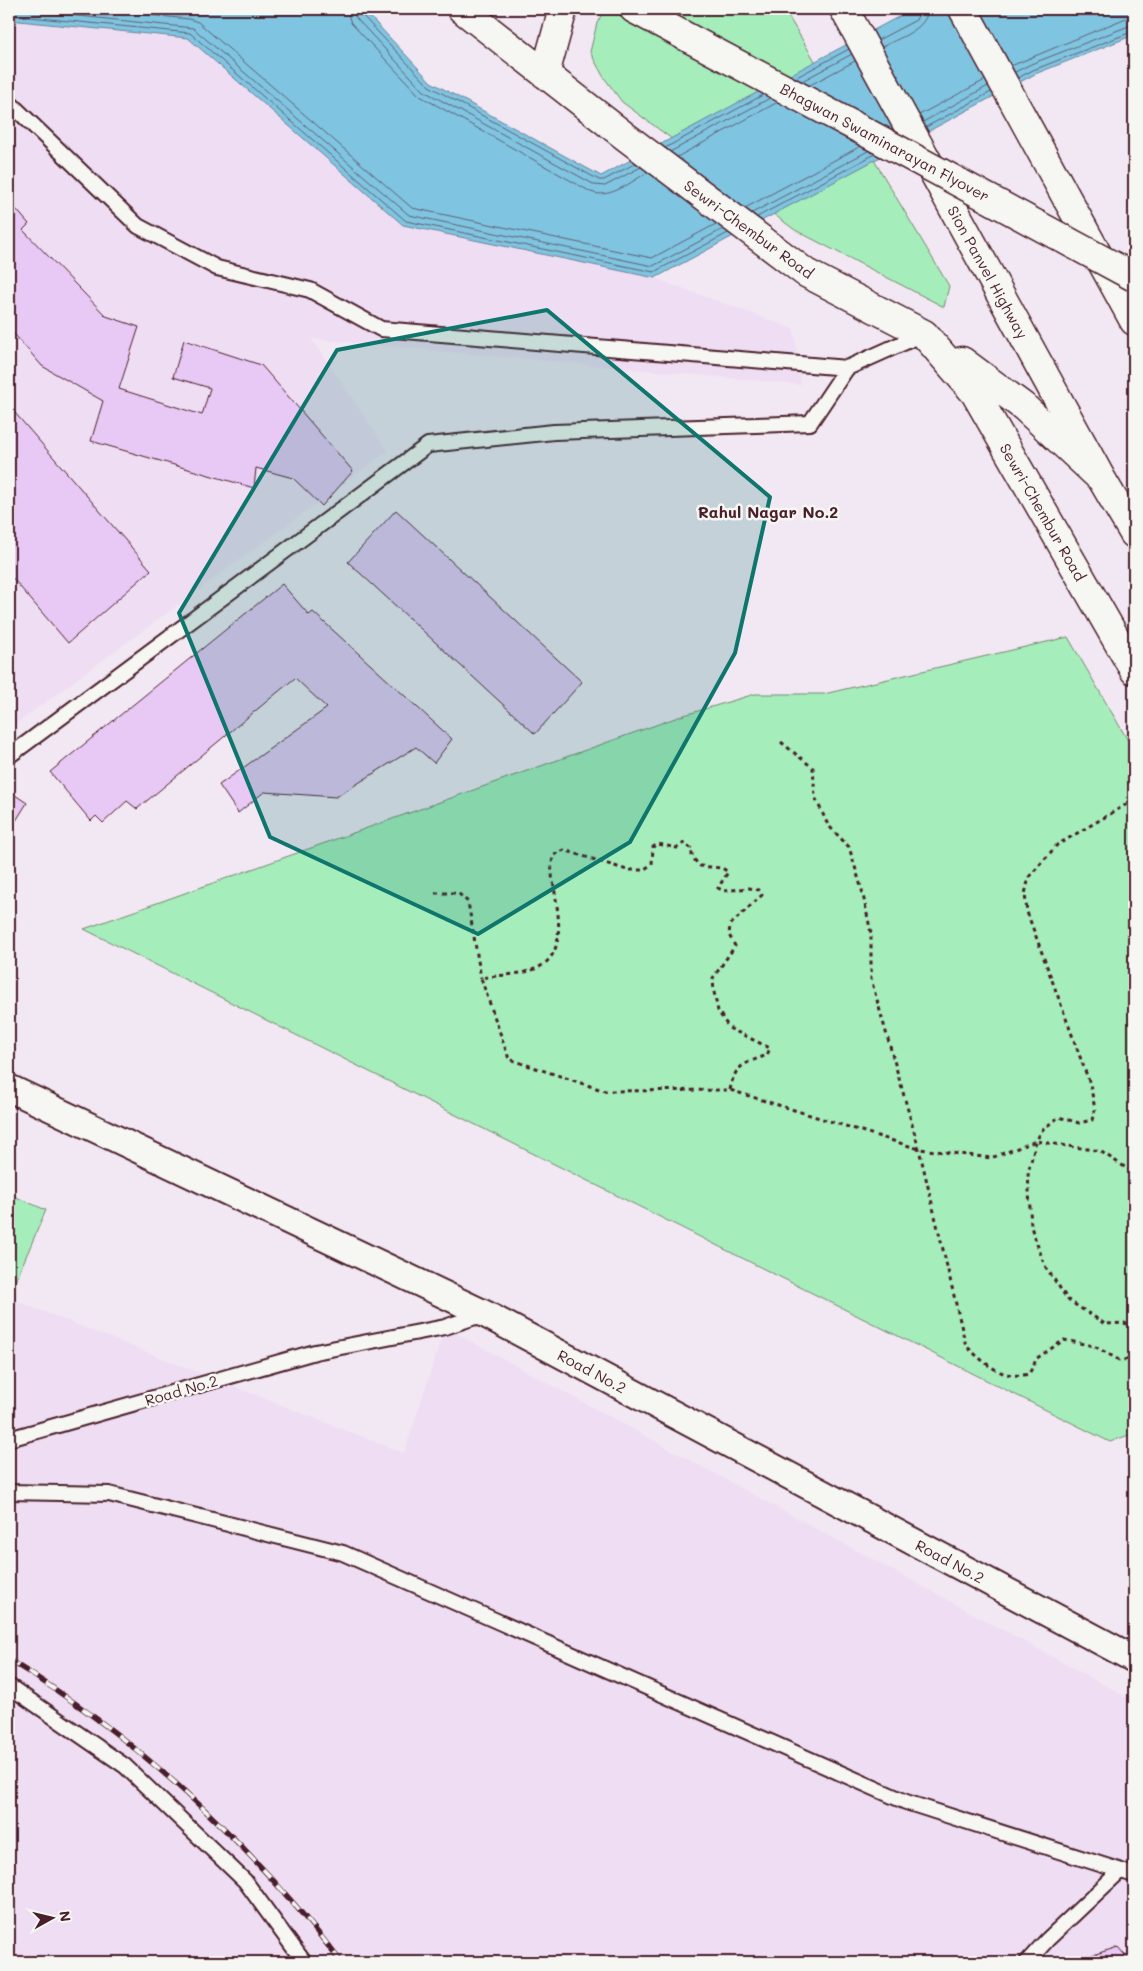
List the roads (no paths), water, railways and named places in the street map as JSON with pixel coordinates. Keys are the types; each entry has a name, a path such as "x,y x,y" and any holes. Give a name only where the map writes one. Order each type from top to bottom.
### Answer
{"main road":[{"name":"Sewri-Chembur Road","path":"462,9 626,137 806,273 924,334 975,393 1134,670"},
{"path":"544,74 563,9"},
{"name":"Bhagwan Swaminarayan Flyover","path":"634,9 1134,277"},
{"name":"Sion Panvel Highway","path":"844,9 1101,478 1134,534"},
{"path":"963,9 1134,321"},
{"path":"924,334 1024,407 1101,478"}],"street":[{"path":"9,1088 485,1314"},
{"name":"Road No.2","path":"485,1314 1134,1659"}],"lane":[{"path":"9,102 138,226 217,268 310,290 381,329 847,368 924,334"},
{"path":"9,756 428,445 554,432 810,423 847,368"},
{"name":"Road No.2","path":"9,1439 315,1352 445,1327 485,1314"},
{"path":"9,1492 109,1494 343,1553 906,1802 1134,1875"},
{"path":"9,1686 125,1766 245,1881 304,1962"},
{"path":"1027,1962 1047,1940 1120,1871"}],"water":[{"path":"9,9 363,9 431,82 601,176 913,9 1134,9 1134,35 1035,74 655,278 403,225 188,38 9,20"}],"railway":[{"path":"9,1660 56,1690 102,1723 147,1758 189,1796 269,1876 341,1962"}],"district":[{"name":"Rahul Nagar No.2","path":"768,511"}]}
